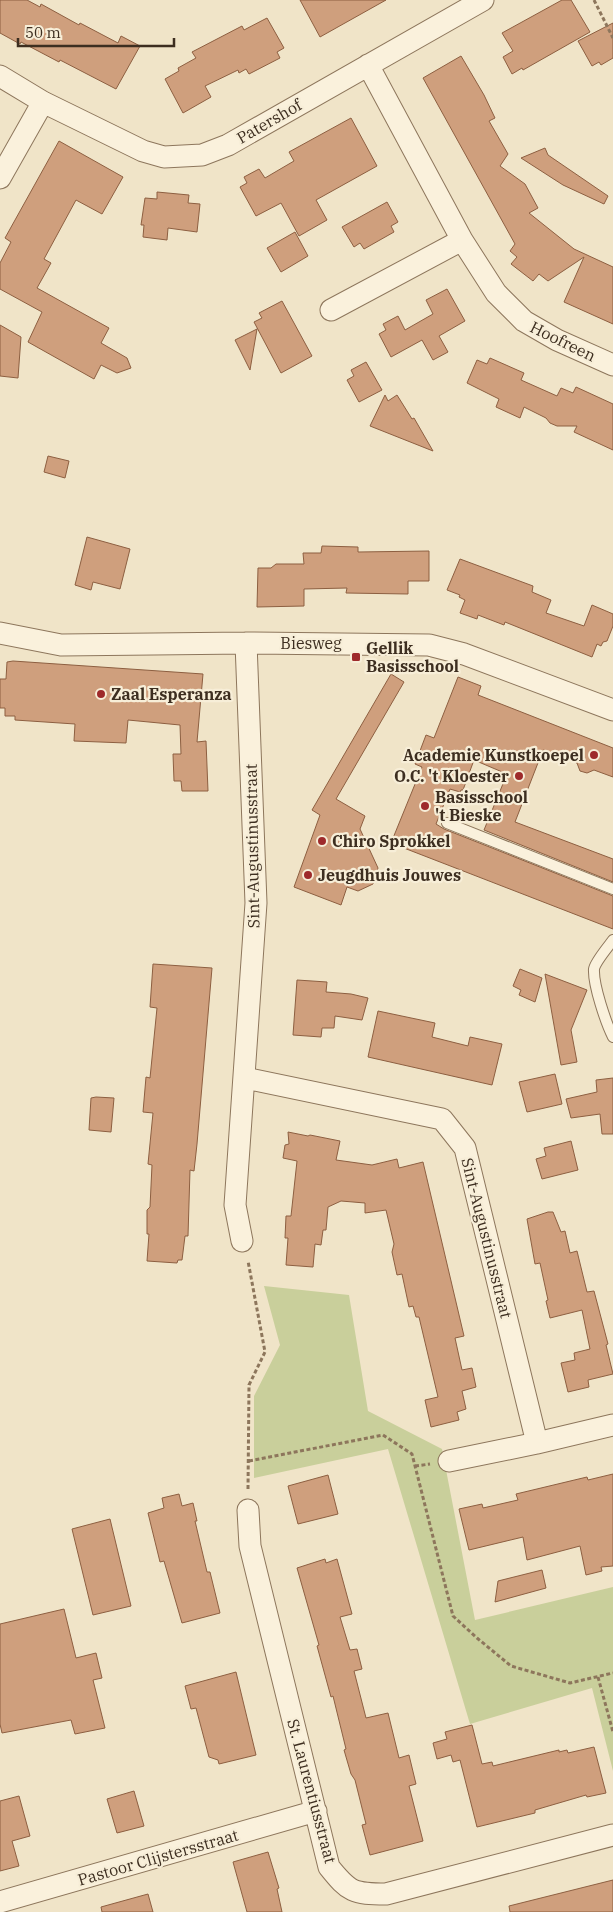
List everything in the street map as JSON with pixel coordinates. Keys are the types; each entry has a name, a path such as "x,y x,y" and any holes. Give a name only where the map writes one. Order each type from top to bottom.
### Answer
{"street":[{"name":"Patershof","path":"0,76 44,102 143,151 164,156 202,155 228,145 483,0"},
{"name":"Hoofreen","path":"368,65 462,240 496,293 524,322 557,340 613,365"},
{"path":"0,178 44,102"},
{"path":"331,310 462,240"},
{"name":"Biesweg","path":"0,633 61,645 246,643 429,645 464,654 613,710"},
{"name":"Sint-Augustinusstraat","path":"242,1241 235,1205 256,903 246,643"},
{"name":"Sint-Augustinusstraat","path":"245,1078 442,1119 465,1148 537,1443"},
{"path":"449,1461 613,1425"},
{"name":"St. Laurentiusstraat","path":"248,1510 250,1546 330,1866 344,1886 362,1894 386,1894 613,1836"},
{"name":"Pastoor Clijstersstraat","path":"0,1902 316,1811"}],"lane":[{"path":"448,823 613,888"},
{"path":"613,940 594,968 607,1026 613,1037"}],"path":[{"path":"594,0 613,38"},
{"path":"242,1241 247,1253 265,1352 250,1385 248,1510"},
{"path":"248,1461 383,1435 412,1454 453,1616 476,1638 511,1666 570,1684 613,1673"},
{"path":"598,1677 613,1732"}],"green space":[{"path":"264,1286 349,1295 368,1411 442,1449 475,1620 613,1587 613,1771 592,1688 470,1724 388,1449 254,1478 254,1396 280,1345"}],"building":[{"path":"0,0 27,0 40,7 41,4 79,25 80,23 118,43 121,36 140,46 116,89 60,60 59,62 0,33"},
{"path":"300,0 386,0 320,37"},
{"path":"562,0 571,0 590,32 523,70 522,68 512,74 503,57 513,51 502,33"},
{"path":"267,18 284,48 277,52 280,58 249,74 246,69 239,73 238,70 205,86 211,97 183,113 165,79 179,71 178,68 196,58 192,52 242,26 244,30"},
{"path":"613,23 613,58 601,65 599,62 592,66 578,41"},
{"path":"461,56 484,95 495,118 489,121 508,154 500,166 525,184 538,208 529,213 574,249 613,267 613,324 564,302 584,257 548,281 539,274 533,281 511,264 517,257 510,251 515,244 423,78"},
{"path":"351,118 377,166 316,200 327,220 299,236 281,203 256,216 240,187 247,183 244,177 259,169 265,178 294,161 289,152"},
{"path":"59,141 123,177 102,214 76,200 44,259 51,263 37,288 109,328 101,343 127,358 131,368 117,373 101,365 94,379 28,342 42,312 0,289 0,263 11,242 5,238"},
{"path":"545,148 548,155 608,196 604,204 563,185 521,158"},
{"path":"157,192 189,195 188,203 200,204 197,232 168,228 167,240 143,237 144,225 141,225 145,198 157,199"},
{"path":"387,202 398,222 391,226 394,232 364,249 360,243 354,247 342,227"},
{"path":"295,232 308,256 281,272 267,248"},
{"path":"447,289 465,321 439,336 448,352 433,360 422,340 391,357 379,334 386,330 383,324 398,316 405,330 433,314 426,300"},
{"path":"282,301 312,356 281,373 254,322 262,318 259,313"},
{"path":"0,325 21,337 18,378 0,376"},
{"path":"257,329 250,370 235,340"},
{"path":"490,358 524,373 521,380 557,396 561,388 573,393 576,387 613,404 613,450 574,432 577,426 557,426 524,407 520,418 496,407 499,399 467,383 477,360 487,364"},
{"path":"366,362 382,390 359,402 347,380 354,376 351,370"},
{"path":"385,395 388,401 397,395 412,419 414,418 433,451 370,426"},
{"path":"48,456 69,461 65,478 44,472"},
{"path":"87,537 130,549 120,589 93,582 91,590 75,585"},
{"path":"322,546 358,547 358,552 429,551 429,581 408,581 408,594 346,593 347,588 304,589 304,606 257,607 258,568 271,568 276,564 304,564 303,553 321,553"},
{"path":"460,559 533,586 532,592 551,600 546,613 584,626 592,605 613,614 613,626 607,641 603,642 601,646 597,644 592,657 505,622 504,625 478,615 477,619 460,613 465,600 459,597 460,595 447,590"},
{"path":"7,662 203,674 197,742 206,741 208,791 182,791 181,781 174,781 173,754 181,754 180,725 128,720 126,743 74,741 75,724 15,720 15,716 5,716 5,708 0,708 0,679 6,679"},
{"path":"391,674 404,682 336,799 365,816 360,829 378,868 373,884 358,891 347,887 341,905 294,887 320,815 312,810"},
{"path":"458,677 481,686 478,695 613,748 613,777 594,770 587,773 580,771 577,763 543,750 515,822 613,859 613,882 484,830 507,774 474,760 463,790 460,792 450,789 436,824 444,829 613,896 613,929 391,843 422,767 415,764 426,735 434,738"},
{"path":"153,964 212,968 197,1144 194,1171 190,1170 188,1236 185,1236 182,1260 178,1260 177,1263 147,1261 149,1234 147,1234 147,1210 150,1207 152,1165 148,1164 153,1113 143,1112 146,1077 150,1078 157,1008 150,1007"},
{"path":"520,969 542,978 535,1002 519,995 521,990 513,986"},
{"path":"545,974 587,990 571,1030 577,1062 561,1065"},
{"path":"297,980 327,982 326,992 351,994 368,998 362,1020 335,1016 334,1028 322,1028 321,1037 293,1035"},
{"path":"378,1011 435,1023 432,1037 468,1046 470,1037 502,1044 492,1085 368,1057"},
{"path":"555,1074 562,1104 527,1112 519,1082"},
{"path":"613,1078 613,1134 602,1134 600,1114 571,1118 566,1099 597,1092 596,1080"},
{"path":"91,1098 114,1098 111,1132 89,1130"},
{"path":"288,1132 340,1141 336,1160 372,1165 397,1159 399,1168 423,1162 464,1336 455,1338 462,1370 472,1368 476,1387 462,1391 466,1409 457,1412 459,1420 431,1427 425,1400 438,1397 419,1317 416,1317 413,1306 409,1307 402,1274 397,1275 392,1252 394,1244 386,1210 365,1213 365,1203 341,1201 328,1207 326,1230 323,1230 321,1245 315,1244 313,1267 286,1265 288,1238 285,1238 286,1216 291,1216 297,1161 283,1158 285,1145 289,1144"},
{"path":"571,1141 578,1170 542,1179 536,1159 546,1156 544,1148"},
{"path":"553,1212 561,1232 565,1231 570,1253 577,1251 587,1292 594,1291 608,1344 606,1345 613,1374 588,1380 589,1387 568,1392 561,1363 575,1360 574,1353 590,1349 582,1310 550,1318 540,1263 535,1264 527,1219"},
{"path":"613,1474 613,1566 601,1567 602,1571 586,1575 580,1546 527,1560 523,1537 469,1550 459,1509 482,1504 483,1508 518,1500 516,1494 587,1477 588,1480"},
{"path":"328,1475 338,1514 298,1524 288,1486"},
{"path":"179,1494 182,1506 193,1503 197,1521 195,1521 207,1572 210,1572 220,1613 182,1623 164,1561 160,1562 148,1513 164,1508 162,1498"},
{"path":"110,1519 131,1606 93,1615 72,1529"},
{"path":"325,1559 326,1563 337,1559 352,1614 340,1617 350,1650 357,1649 362,1669 354,1671 366,1718 388,1713 399,1758 409,1755 416,1784 409,1786 423,1841 370,1855 362,1825 366,1824 355,1780 351,1774 344,1750 346,1749 333,1696 331,1697 317,1646 319,1645 297,1568"},
{"path":"542,1570 546,1588 495,1602 498,1581"},
{"path":"64,1609 76,1658 96,1653 102,1678 93,1680 105,1728 75,1734 71,1720 2,1733 0,1724 0,1624"},
{"path":"236,1672 256,1755 219,1764 218,1760 209,1757 196,1708 191,1709 185,1686"},
{"path":"472,1725 482,1764 492,1762 493,1766 559,1750 559,1752 567,1750 568,1753 594,1747 606,1793 587,1797 586,1795 535,1810 535,1813 477,1827 460,1760 453,1762 451,1755 437,1759 433,1743 447,1739 445,1732"},
{"path":"134,1791 144,1826 117,1833 107,1799"},
{"path":"19,1796 30,1836 12,1841 19,1866 0,1871 0,1801"},
{"path":"268,1852 279,1888 277,1889 282,1912 247,1912 233,1862"},
{"path":"613,1880 613,1912 510,1912 509,1906"},
{"path":"148,1894 153,1912 102,1912 101,1907"}],"place":[{"name":"Gellik Basisschool","path":"356,657"},
{"name":"Zaal Esperanza","path":"101,694"},
{"name":"Academie Kunstkoepel","path":"594,755"},
{"name":"O.C. 't Kloester","path":"519,776"},
{"name":"Basisschool 't Bieske","path":"425,806"},
{"name":"Chiro Sprokkel","path":"322,841"},
{"name":"Jeugdhuis Jouwes","path":"308,875"}]}
